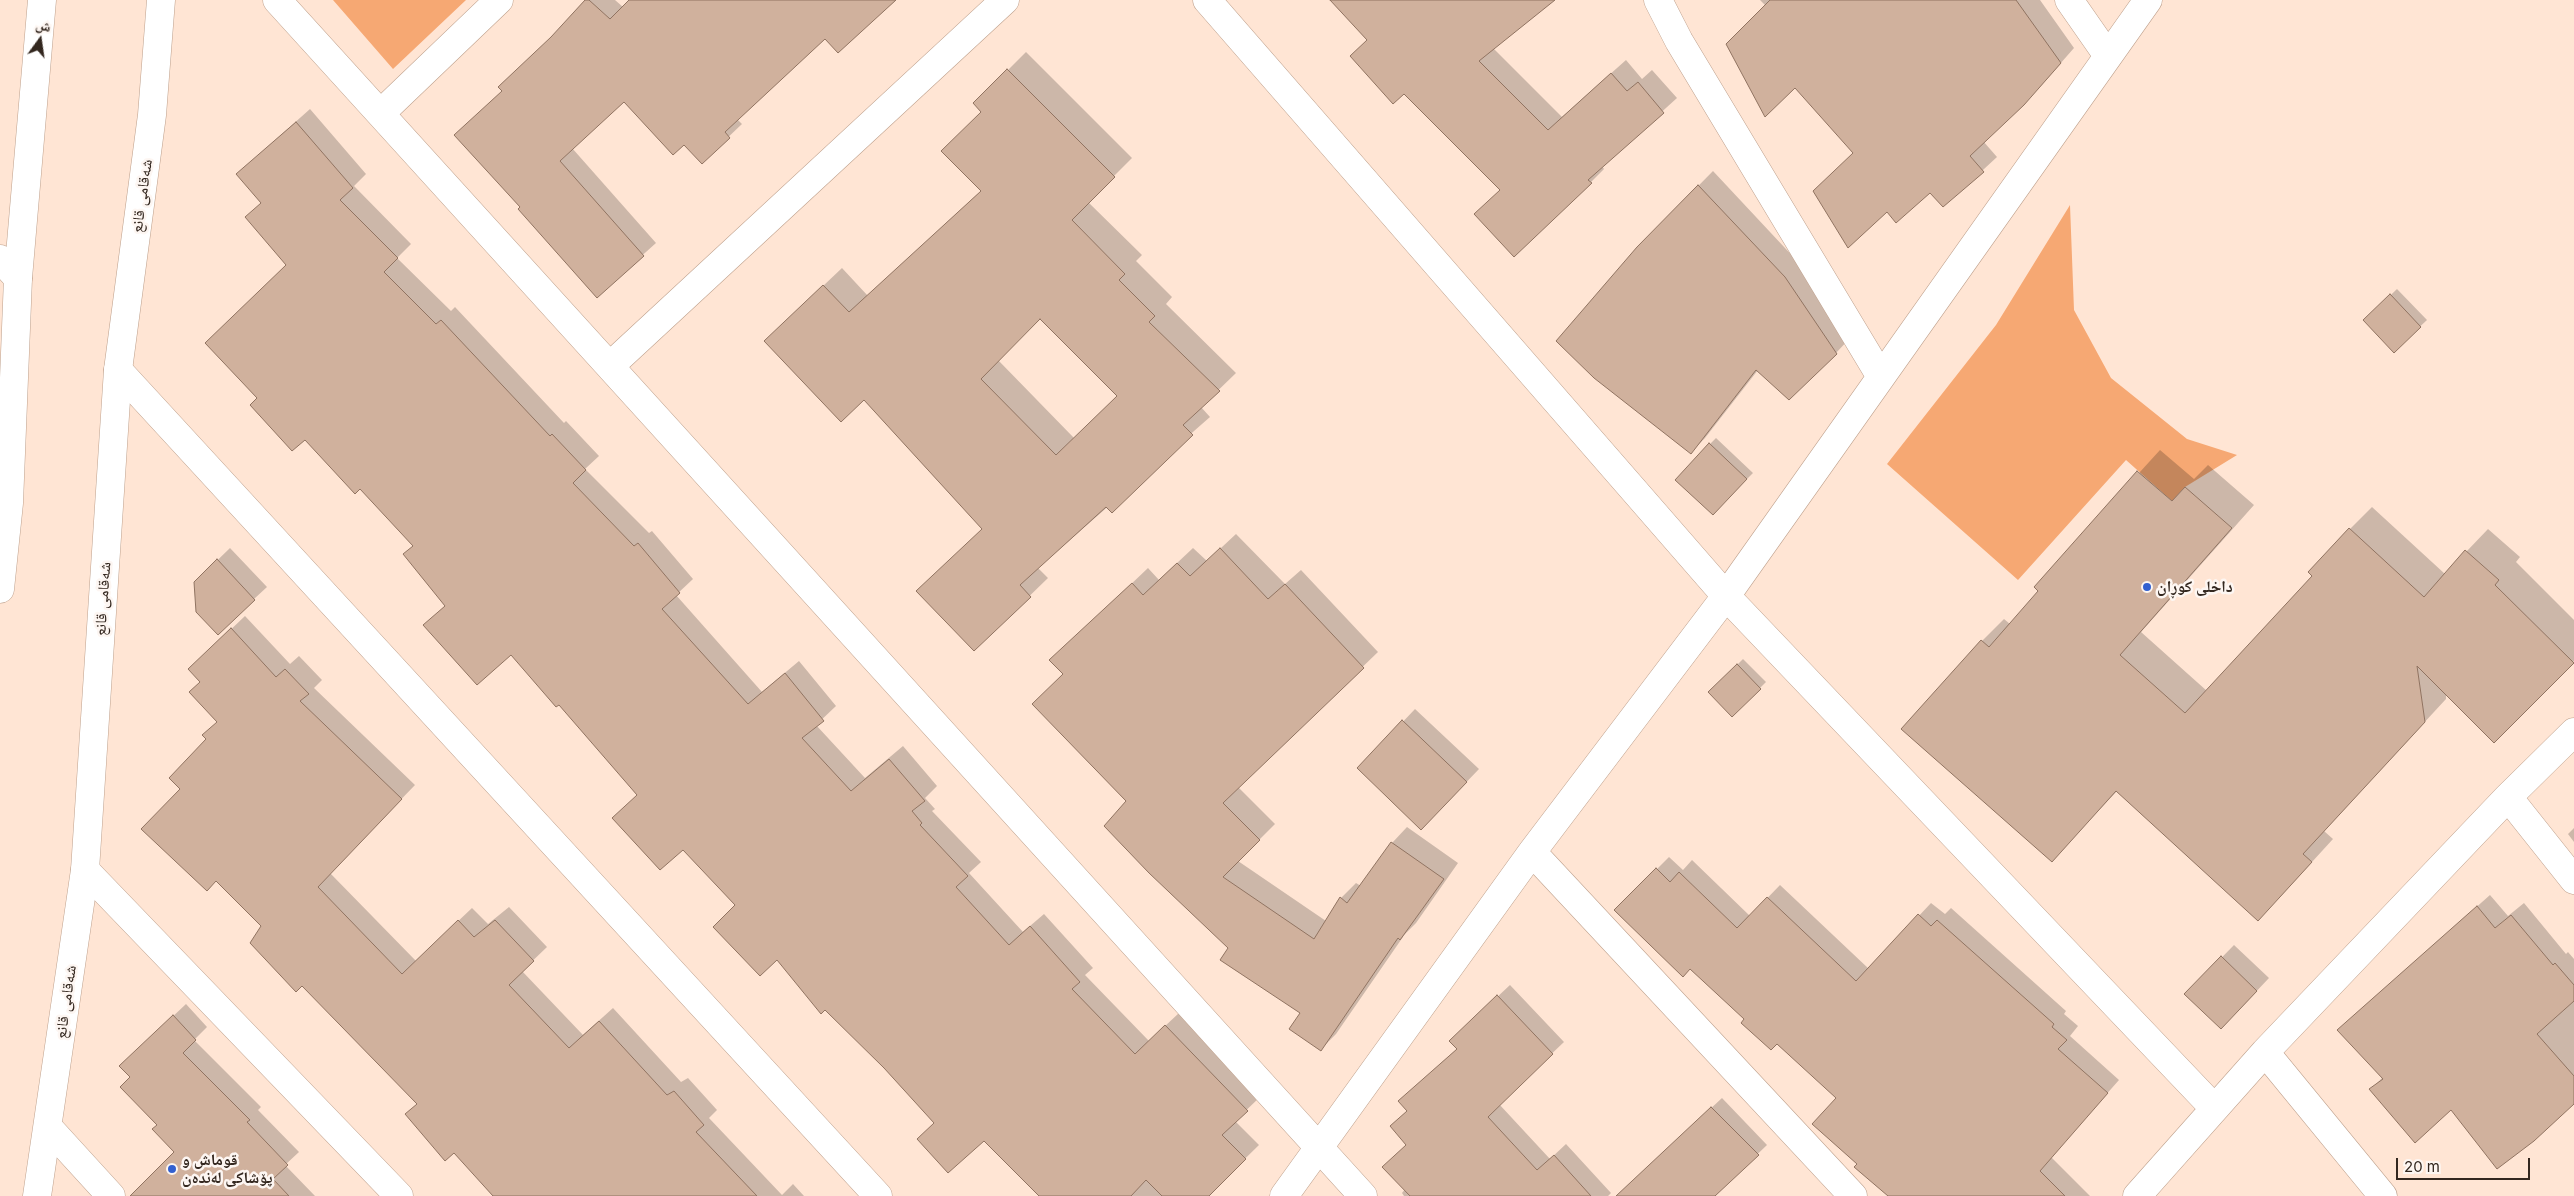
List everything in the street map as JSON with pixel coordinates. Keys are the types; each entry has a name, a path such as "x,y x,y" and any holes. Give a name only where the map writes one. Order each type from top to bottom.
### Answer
{"street":[{"path":"0,589 9,503 9,269 42,0"},
{"name":"شەقامی قانع","path":"37,1196 85,870 118,370 152,115 161,0"},
{"path":"277,0 1363,1196"},
{"path":"381,113 499,0"},
{"path":"610,366 1005,0"},
{"path":"1207,0 1726,596 2214,1108"},
{"path":"1658,0 1680,41 1881,377"},
{"path":"2069,0 2108,56"},
{"path":"1284,1196 1532,852 1726,596 2148,0"},
{"path":"118,370 878,1196"},
{"path":"2136,1196 2265,1052 2508,798 2574,732"},
{"path":"2508,798 2574,880"},
{"path":"1532,852 1853,1196"},
{"path":"85,870 400,1196"},
{"path":"2265,1052 2383,1196"},
{"path":"48,1127 111,1196"}],"shaded area":[{"path":"333,0 466,0 393,69"},
{"path":"2070,205 2074,310 2111,378 2187,439 2237,455 2185,487 2172,501 2126,460 2018,580 1887,464 1996,325"}],"building":[{"path":"585,0 589,0 610,19 629,0 896,0 838,53 825,39 725,132 730,138 702,164 684,145 673,155 624,102 560,161 644,256 597,298 518,209 520,207 454,135 502,91 498,87 551,37"},
{"path":"1330,0 1555,0 1479,61 1548,130 1611,73 1627,91 1638,82 1664,113 1588,180 1592,183 1514,257 1474,214 1500,190 1404,94 1393,104 1350,56 1367,40"},
{"path":"1770,0 2016,0 2061,63 2024,105 1970,156 1984,172 1943,207 1930,193 1896,223 1887,212 1848,248 1813,191 1853,153 1795,88 1765,117 1726,44"},
{"path":"1007,69 1115,177 1072,220 1125,274 1119,280 1155,316 1149,322 1220,391 1183,425 1193,435 1112,513 1106,507 1020,585 1031,597 974,651 916,591 982,529 864,400 841,422 764,341 823,285 849,312 981,191 941,151 981,112 973,103","holes":["1040,319 1117,396 1056,455 981,379"]},
{"path":"296,122 353,188 340,200 398,258 384,272 436,324 441,320 550,436 552,434 586,470 573,483 634,546 638,543 680,593 662,609 748,704 785,673 824,721 802,738 851,791 889,759 925,801 912,811 922,823 920,825 968,876 956,887 1009,945 1030,926 1080,982 1072,989 1135,1054 1165,1025 1248,1111 1222,1135 1246,1159 1209,1196 1162,1196 1146,1180 1131,1196 1039,1196 984,1141 948,1173 917,1139 934,1123 884,1068 825,1010 821,1014 777,960 760,976 713,927 735,905 683,850 660,870 612,818 637,795 559,705 556,707 511,655 477,685 423,625 445,606 403,554 413,546 360,489 355,494 305,440 292,451 250,405 257,398 205,343 286,265 245,217 261,203 236,174"},
{"path":"1698,185 1785,277 1837,354 1789,400 1756,370 1691,454 1594,378 1556,341 1637,247"},
{"path":"2390,294 2421,327 2394,353 2363,320"},
{"path":"1709,443 1747,479 1713,515 1675,480"},
{"path":"2137,471 2172,501 2185,487 2232,528 2120,655 2185,713 2312,576 2308,572 2349,528 2424,597 2465,550 2499,580 2495,585 2574,663 2494,743 2417,666 2425,722 2303,854 2312,862 2258,921 2116,791 2052,862 1901,729 1981,640 1989,647 2038,591 2034,587"},
{"path":"1220,548 1268,599 1285,584 1364,668 1223,803 1260,840 1223,877 1314,939 1340,897 1347,903 1391,842 1444,879 1400,940 1398,938 1321,1051 1289,1029 1300,1013 1220,960 1228,948 1149,873 1104,826 1126,801 1032,704 1063,674 1049,660 1132,583 1143,595 1177,563 1190,576"},
{"path":"217,559 255,600 218,635 196,612 194,582"},
{"path":"231,628 276,677 285,669 309,694 300,701 402,799 318,887 402,974 458,920 474,937 495,920 534,961 509,985 569,1048 599,1021 667,1095 674,1091 704,1125 696,1132 757,1196 493,1196 454,1153 445,1161 405,1114 417,1104 302,986 296,992 250,943 261,926 216,881 207,891 141,829 180,789 169,778 206,739 202,735 217,722 189,692 200,682 188,669"},
{"path":"1737,664 1761,689 1732,717 1708,692"},
{"path":"1402,720 1467,782 1421,830 1357,768"},
{"path":"1656,868 1670,882 1679,872 1737,928 1767,897 1856,981 1918,914 1931,926 1937,920 2054,1024 2052,1027 2067,1040 2058,1049 2108,1093 2040,1171 2065,1196 1888,1196 1854,1167 1857,1164 1812,1124 1836,1098 1777,1044 1771,1050 1741,1023 1744,1019 1690,969 1683,977 1614,910"},
{"path":"2477,906 2495,928 2511,915 2553,965 2555,963 2574,985 2574,1001 2537,1034 2574,1076 2574,1104 2534,1141 2497,1169 2451,1110 2415,1143 2369,1089 2383,1079 2337,1030"},
{"path":"2221,956 2257,991 2221,1029 2184,994"},
{"path":"1497,995 1553,1054 1488,1117 1537,1170 1554,1155 1591,1196 1410,1196 1382,1167 1406,1145 1390,1126 1407,1111 1398,1101 1457,1049 1449,1041"},
{"path":"173,1015 196,1040 183,1053 250,1120 247,1122 288,1165 273,1179 289,1196 130,1196 174,1152 152,1129 157,1125 120,1087 130,1077 119,1066"},
{"path":"1711,1107 1759,1155 1715,1196 1616,1196"}],"place":[{"name":"داخلی کوڕان","path":"2147,587"},
{"name":"قوماش و پۆشاکی لەندەن","path":"172,1169"}]}
